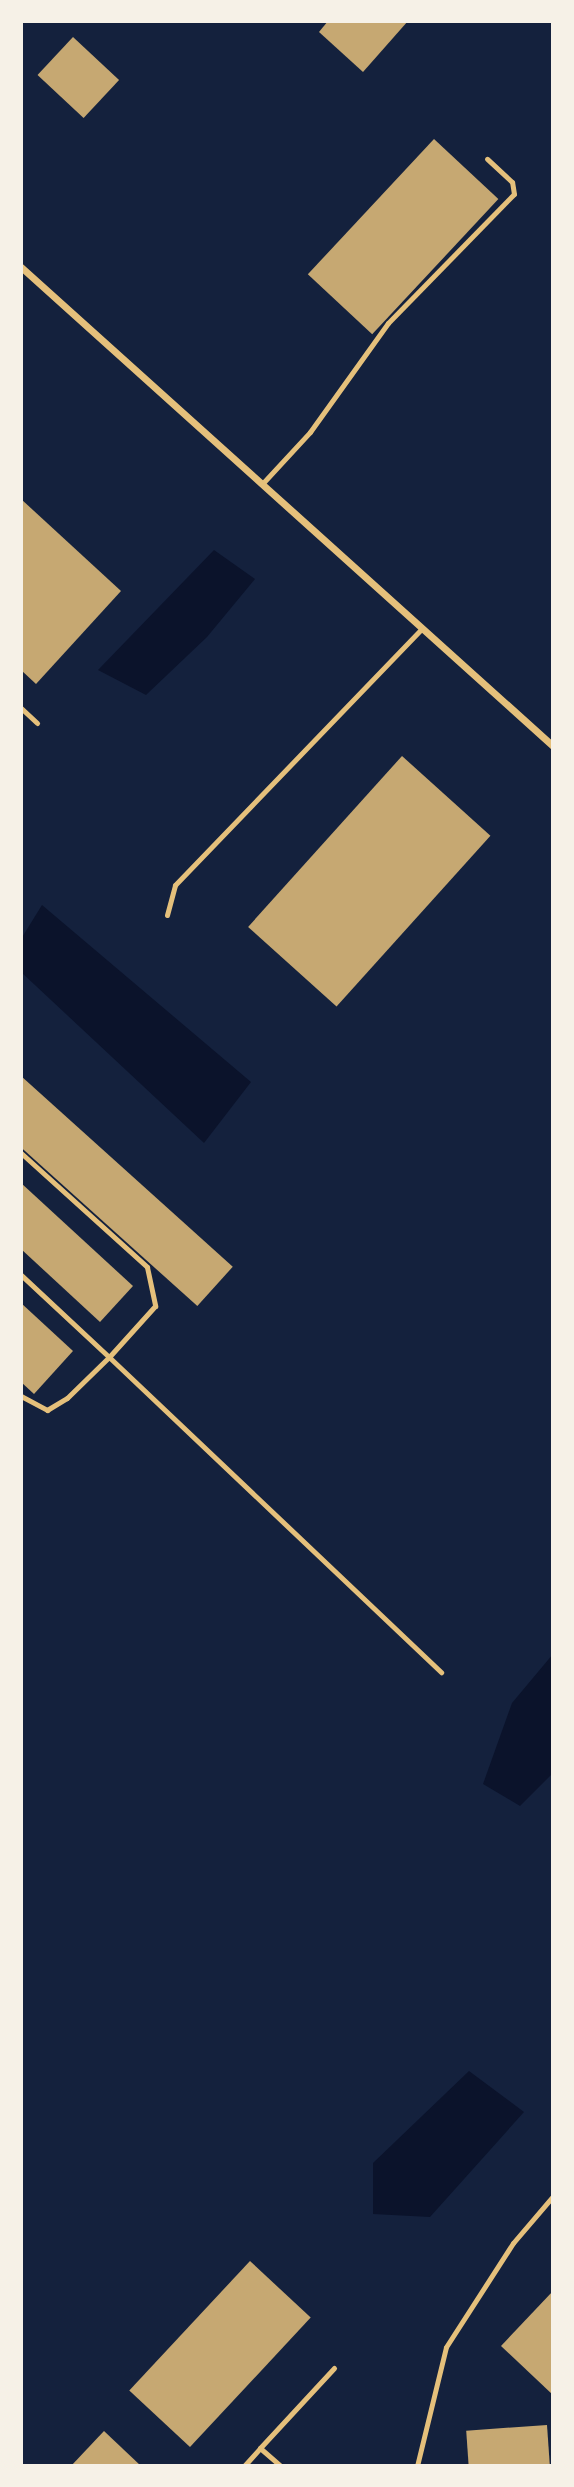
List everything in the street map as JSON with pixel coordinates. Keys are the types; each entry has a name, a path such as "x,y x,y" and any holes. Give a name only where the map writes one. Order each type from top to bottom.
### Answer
{"street":[{"path":"21,267 553,746"}],"lane":[{"path":"261,484 310,432 388,323 514,194 512,182 487,159"},
{"path":"166,915 175,885 422,628"},
{"path":"21,708 37,723"},
{"path":"21,1153 147,1267 155,1306 67,1398 47,1410 21,1396"},
{"path":"21,1275 441,1672"},
{"path":"417,2466 446,2347 513,2243 553,2196"},
{"path":"244,2466 334,2368"},
{"path":"260,2448 281,2466"}],"water":[{"path":"214,550 255,579 207,637 146,695 98,670"},
{"path":"42,905 251,1082 204,1143 21,972 21,939"},
{"path":"553,1654 553,1773 520,1806 483,1784 512,1703"},
{"path":"469,2071 524,2112 430,2217 373,2214 373,2163"}],"building":[{"path":"328,21 408,21 363,72 319,32"},
{"path":"73,37 119,80 84,118 38,75"},
{"path":"434,139 498,199 372,334 308,274"},
{"path":"21,499 121,591 36,684 21,670"},
{"path":"402,756 490,836 337,1007 248,927"},
{"path":"21,1076 233,1267 197,1306 21,1147"},
{"path":"21,1183 133,1286 100,1322 21,1249"},
{"path":"21,1303 73,1351 34,1394 21,1382"},
{"path":"250,2261 311,2318 190,2447 129,2390"},
{"path":"553,2291 553,2395 501,2346"},
{"path":"547,2425 550,2466 469,2466 466,2431"},
{"path":"104,2431 141,2466 71,2466"}]}
